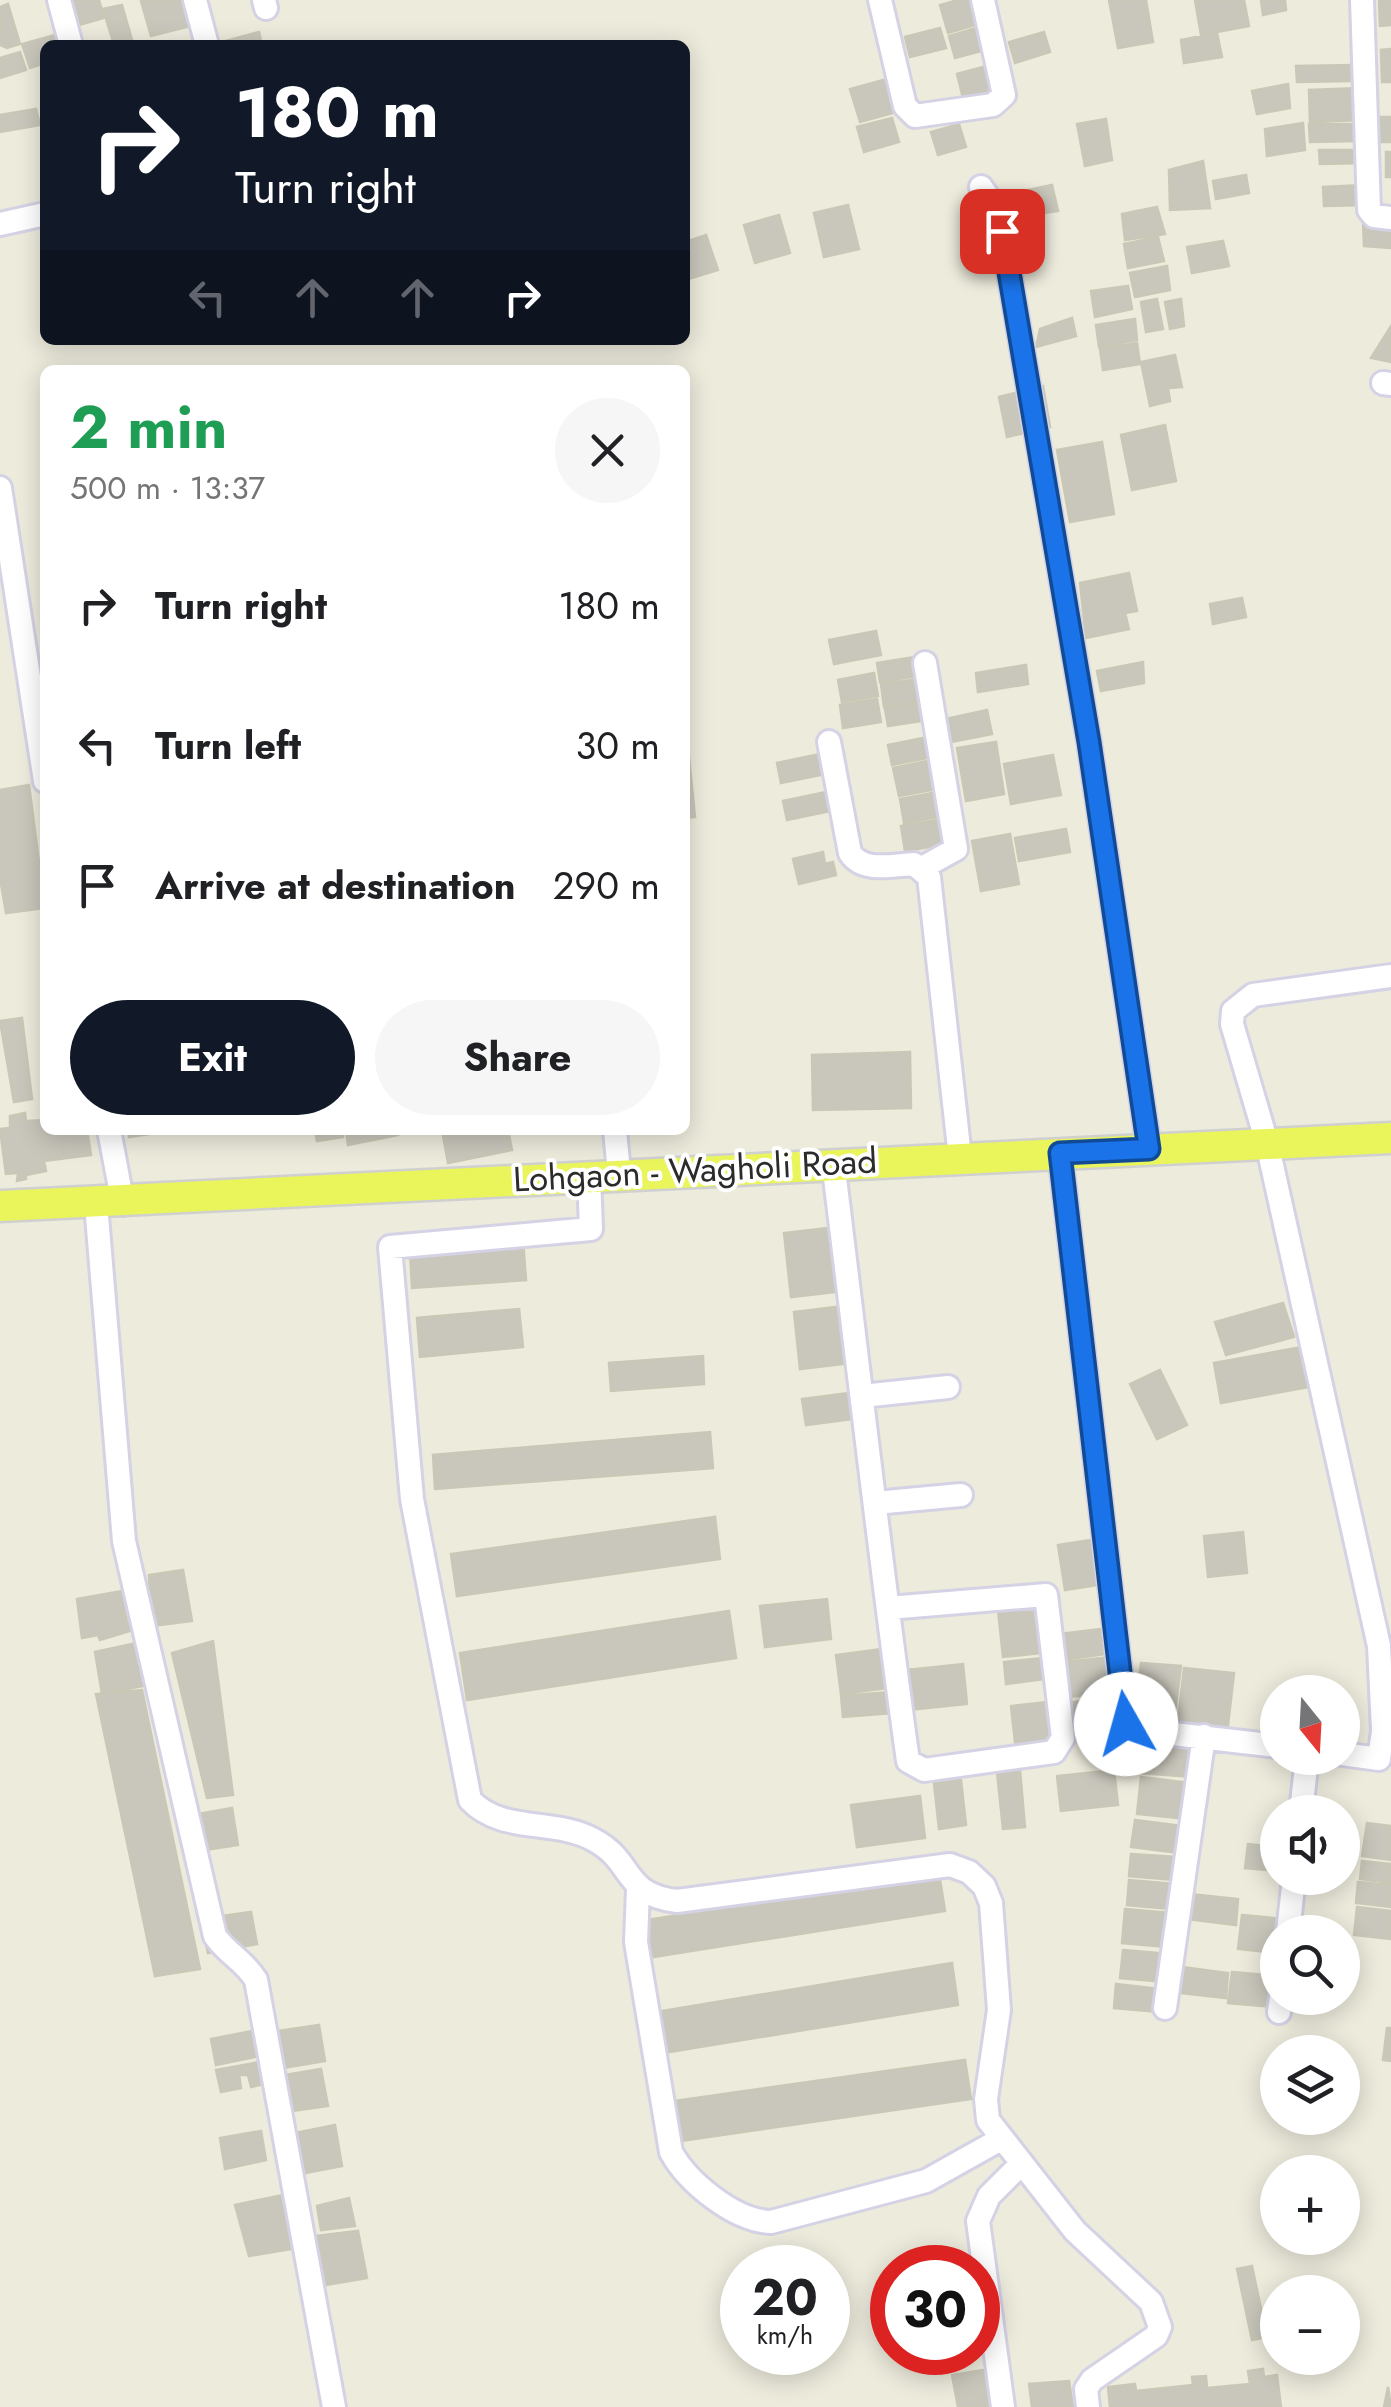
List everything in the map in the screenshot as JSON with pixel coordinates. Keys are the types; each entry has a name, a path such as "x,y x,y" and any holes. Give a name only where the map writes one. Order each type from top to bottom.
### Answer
{"main road":[{"name":"Lohgaon - Wagholi Road","path":"0,1206 109,1204 834,1162 1391,1138"}],"street":[{"path":"59,0 69,40"},
{"path":"195,0 205,40"},
{"path":"880,0 905,106 915,116 993,105 1004,94 983,0"},
{"path":"1362,0 1369,210 1374,216 1391,218"},
{"path":"982,186 995,206 1002,231 1089,742 1149,1149"},
{"path":"0,223 40,215"},
{"path":"0,488 40,748"},
{"path":"829,742 850,853 855,861 866,866 922,868 956,849 925,663"},
{"path":"922,868 931,890 960,1157"},
{"path":"1360,1757 1385,1760 1379,1646 1266,1143 1232,1024 1232,1011 1253,996 1391,976"},
{"path":"109,1135 124,1540 215,1936 228,1955 245,1962 256,1980 334,2407"},
{"path":"614,1135 591,1229 390,1247 412,1499 470,1800 482,1812 498,1819 577,1832 596,1840 613,1853 638,1889 653,1898 677,1901 950,1865 969,1872 984,1886 992,1904 999,2010 986,2099 988,2120 1074,2231 1151,2302 1158,2315 1156,2336 1092,2380 1086,2390 1088,2407"},
{"path":"1060,1153 1126,1724 1132,1728 1260,1744"},
{"path":"834,1162 875,1503 888,1608 908,1762 913,1768 924,1770 1054,1752 1063,1738 1046,1594 888,1608"},
{"path":"862,1396 948,1388"},
{"path":"875,1503 960,1495"},
{"path":"1165,2008 1204,1736"},
{"path":"638,1889 636,1942 672,2152 690,2178 752,2222 771,2222 926,2181 1000,2140"},
{"path":"1003,2407 978,2222 989,2196 1021,2164"}],"building":[{"path":"64,0 99,0 104,18 72,27"},
{"path":"186,0 194,25 151,36 141,1"},
{"path":"980,0 986,22 948,33 940,5"},
{"path":"1109,0 1146,0 1153,42 1118,48"},
{"path":"1195,0 1244,0 1249,26 1201,35"},
{"path":"1261,0 1285,0 1286,10 1263,15"},
{"path":"1379,0 1391,0 1391,25 1380,26"},
{"path":"8,4 20,44 7,48 0,45 0,7"},
{"path":"122,5 132,40 112,40 103,9"},
{"path":"986,25 992,48 955,58 949,36"},
{"path":"940,28 946,48 910,57 905,37"},
{"path":"259,32 261,40 229,40"},
{"path":"1044,32 1050,52 1015,63 1009,42"},
{"path":"1217,33 1222,57 1184,63 1181,40"},
{"path":"55,35 56,40 40,40 40,65 30,68 22,44"},
{"path":"1391,49 1391,82 1382,82 1381,50"},
{"path":"20,52 26,70 0,78 0,58"},
{"path":"994,64 1001,92 964,102 957,74"},
{"path":"1353,65 1352,81 1297,82 1296,66"},
{"path":"894,77 904,110 860,122 850,89"},
{"path":"1288,84 1290,108 1257,114 1252,91"},
{"path":"1359,88 1360,120 1310,122 1309,90"},
{"path":"36,109 40,125 0,132 0,115"},
{"path":"1379,117 1391,117 1391,142 1381,142"},
{"path":"892,118 899,142 864,152 857,127"},
{"path":"1106,119 1112,160 1085,166 1077,124"},
{"path":"1303,123 1305,150 1267,156 1265,129"},
{"path":"959,124 966,147 938,155 931,132"},
{"path":"1309,124 1356,124 1356,141 1310,142"},
{"path":"1319,150 1365,150 1364,163 1320,164"},
{"path":"1386,152 1391,152 1391,177 1386,177"},
{"path":"1203,161 1210,208 1170,210 1169,170"},
{"path":"1246,175 1249,193 1216,199 1213,181"},
{"path":"1052,185 1058,211 1011,218 1009,194"},
{"path":"1364,185 1366,205 1324,206 1323,187"},
{"path":"848,205 859,249 824,257 814,213"},
{"path":"1157,207 1165,234 1125,240 1122,214"},
{"path":"779,215 790,253 755,263 744,225"},
{"path":"1363,221 1391,222 1391,248 1364,246"},
{"path":"706,235 718,270 690,278 690,240"},
{"path":"1158,237 1164,261 1128,268 1124,244"},
{"path":"1223,241 1229,266 1192,273 1187,247"},
{"path":"1167,266 1170,290 1135,297 1130,273"},
{"path":"1128,286 1132,309 1095,317 1091,291"},
{"path":"1157,299 1163,329 1146,332 1141,302"},
{"path":"1181,299 1184,326 1170,329 1165,302"},
{"path":"1072,318 1076,336 1036,347 1040,329"},
{"path":"1135,319 1137,340 1099,347 1096,325"},
{"path":"1391,326 1391,362 1371,358"},
{"path":"1137,343 1140,364 1103,370 1100,349"},
{"path":"1175,355 1182,387 1168,388 1170,401 1150,406 1141,362"},
{"path":"1043,386 1050,427 1007,437 999,397"},
{"path":"1165,425 1176,481 1132,490 1121,435"},
{"path":"1102,442 1114,514 1070,522 1057,450"},
{"path":"1129,573 1137,611 1125,613 1129,629 1086,638 1080,583"},
{"path":"1242,598 1246,617 1213,624 1210,604"},
{"path":"876,631 881,655 834,664 829,640"},
{"path":"915,657 918,676 880,682 877,663"},
{"path":"1143,662 1144,683 1101,691 1097,671"},
{"path":"1026,665 1028,684 978,692 976,673"},
{"path":"874,673 878,696 842,702 838,680"},
{"path":"920,679 923,701 884,707 881,684"},
{"path":"877,699 881,722 843,728 840,705"},
{"path":"925,702 928,720 888,726 885,709"},
{"path":"987,710 992,734 951,742 946,719"},
{"path":"928,737 932,757 892,765 888,745"},
{"path":"996,742 1004,794 966,801 957,748"},
{"path":"820,754 825,774 781,783 777,763"},
{"path":"1053,755 1061,795 1011,804 1004,764"},
{"path":"932,760 937,789 899,796 893,768"},
{"path":"690,767 695,817 690,818"},
{"path":"29,785 40,870 40,909 6,913 0,878 0,790"},
{"path":"826,792 830,811 787,820 783,801"},
{"path":"938,792 943,816 904,823 900,799"},
{"path":"943,819 947,844 905,851 901,826"},
{"path":"1066,829 1070,852 1019,861 1015,838"},
{"path":"1010,834 1019,884 981,891 972,841"},
{"path":"823,852 825,864 833,862 836,875 799,884 793,859"},
{"path":"22,1018 32,1099 14,1102 0,1021"},
{"path":"910,1052 911,1108 813,1110 812,1055"},
{"path":"25,1113 26,1121 40,1120 40,1135 88,1135 91,1155 44,1161 46,1171 17,1181 18,1173 6,1174 0,1129 10,1128 10,1116"},
{"path":"316,1135 343,1135 343,1137 317,1141"},
{"path":"347,1135 398,1135 348,1145"},
{"path":"443,1135 509,1135 512,1150 448,1163"},
{"path":"829,1228 836,1292 791,1297 784,1233"},
{"path":"523,1241 526,1280 412,1288 410,1250"},
{"path":"1283,1303 1294,1337 1226,1355 1215,1322"},
{"path":"844,1306 851,1363 800,1369 794,1312"},
{"path":"519,1309 523,1347 420,1357 417,1318"},
{"path":"1302,1347 1309,1387 1221,1403 1214,1363"},
{"path":"703,1356 704,1384 611,1391 609,1363"},
{"path":"1160,1370 1187,1425 1157,1439 1130,1384"},
{"path":"850,1393 853,1419 806,1425 802,1399"},
{"path":"710,1432 713,1468 435,1489 433,1455"},
{"path":"715,1517 720,1559 457,1596 451,1554"},
{"path":"1243,1532 1247,1573 1208,1577 1204,1536"},
{"path":"1098,1539 1104,1584 1065,1590 1058,1545"},
{"path":"183,1570 192,1621 151,1626 149,1575"},
{"path":"128,1590 130,1607 124,1610 130,1631 100,1640 98,1635 82,1638 77,1599"},
{"path":"827,1599 831,1639 765,1647 760,1606"},
{"path":"1037,1606 1042,1653 1003,1657 998,1610"},
{"path":"729,1611 736,1658 467,1700 460,1653"},
{"path":"1110,1628 1113,1653 1062,1660 1059,1634"},
{"path":"213,1641 233,1795 207,1798 172,1653"},
{"path":"141,1642 148,1685 102,1694 95,1652"},
{"path":"883,1649 888,1688 841,1694 836,1655"},
{"path":"1112,1657 1115,1692 1067,1697 1064,1662"},
{"path":"1042,1658 1045,1679 1006,1684 1004,1662"},
{"path":"1141,1663 1181,1666 1173,1729 1134,1725"},
{"path":"963,1664 967,1704 909,1710 905,1670"},
{"path":"1184,1668 1234,1673 1227,1734 1177,1729"},
{"path":"142,1690 200,1969 155,1976 96,1694"},
{"path":"890,1692 892,1713 843,1717 841,1696"},
{"path":"1117,1698 1121,1735 1068,1741 1064,1703"},
{"path":"1048,1702 1053,1747 1016,1751 1011,1706"},
{"path":"1143,1734 1195,1738 1192,1777 1140,1773"},
{"path":"1020,1770 1025,1827 1003,1829 997,1772"},
{"path":"1114,1770 1118,1805 1061,1811 1057,1776"},
{"path":"1141,1777 1191,1783 1187,1819 1137,1814"},
{"path":"961,1780 966,1825 939,1829 934,1783"},
{"path":"920,1796 925,1838 857,1847 851,1805"},
{"path":"232,1808 238,1845 192,1852 187,1816"},
{"path":"1135,1820 1183,1826 1180,1853 1131,1847"},
{"path":"1367,1823 1391,1826 1391,1860 1362,1856"},
{"path":"1248,1844 1260,1845 1260,1869 1245,1868"},
{"path":"1131,1854 1176,1857 1174,1880 1129,1876"},
{"path":"1362,1861 1391,1864 1391,1883 1360,1879"},
{"path":"939,1873 945,1911 647,1958 641,1921"},
{"path":"1129,1880 1173,1884 1170,1909 1127,1905"},
{"path":"1360,1882 1391,1885 1391,1907 1356,1903"},
{"path":"1190,1894 1238,1899 1236,1925 1186,1919"},
{"path":"1357,1907 1391,1911 1391,1939 1360,1936 1360,1915 1356,1915"},
{"path":"1125,1909 1170,1913 1167,1947 1122,1943"},
{"path":"251,1912 257,1944 208,1953 201,1919"},
{"path":"1242,1915 1260,1917 1260,1951 1238,1949"},
{"path":"1123,1950 1168,1954 1165,1982 1120,1978"},
{"path":"952,1963 958,2005 663,2053 656,2012"},
{"path":"1182,1967 1228,1973 1226,1998 1180,1993"},
{"path":"1232,1972 1260,1974 1260,2006 1228,2003"},
{"path":"1116,1984 1161,1989 1159,2012 1114,2008"},
{"path":"319,2025 325,2061 277,2069 271,2032"},
{"path":"1387,2028 1391,2028 1391,2061 1383,2060"},
{"path":"252,2031 255,2057 216,2065 211,2039"},
{"path":"965,2060 971,2099 673,2142 667,2102"},
{"path":"260,2062 264,2084 251,2087 248,2075 239,2075 241,2088 221,2092 216,2070"},
{"path":"321,2069 328,2106 284,2112 279,2076"},
{"path":"335,2125 342,2166 295,2175 290,2134"},
{"path":"261,2131 266,2160 225,2169 220,2138"},
{"path":"283,2195 291,2249 249,2256 235,2205"},
{"path":"349,2198 355,2226 321,2230 317,2206"},
{"path":"358,2231 367,2278 320,2286 315,2236"},
{"path":"1252,2266 1260,2304 1260,2338 1252,2340 1237,2269"},
{"path":"1260,2369 1264,2377 1277,2375 1281,2407 1110,2407 1108,2387 1135,2384 1136,2391 1193,2385 1192,2377 1206,2376 1207,2388 1250,2384 1248,2371"},
{"path":"952,2375 991,2375 997,2407 958,2407"},
{"path":"1069,2381 1073,2407 1032,2407 1029,2384"},
{"path":"1388,2387 1391,2407 1384,2407"}],"route":[{"path":"1002,231 1089,742 1149,1149 1060,1153 1126,1724"}]}
